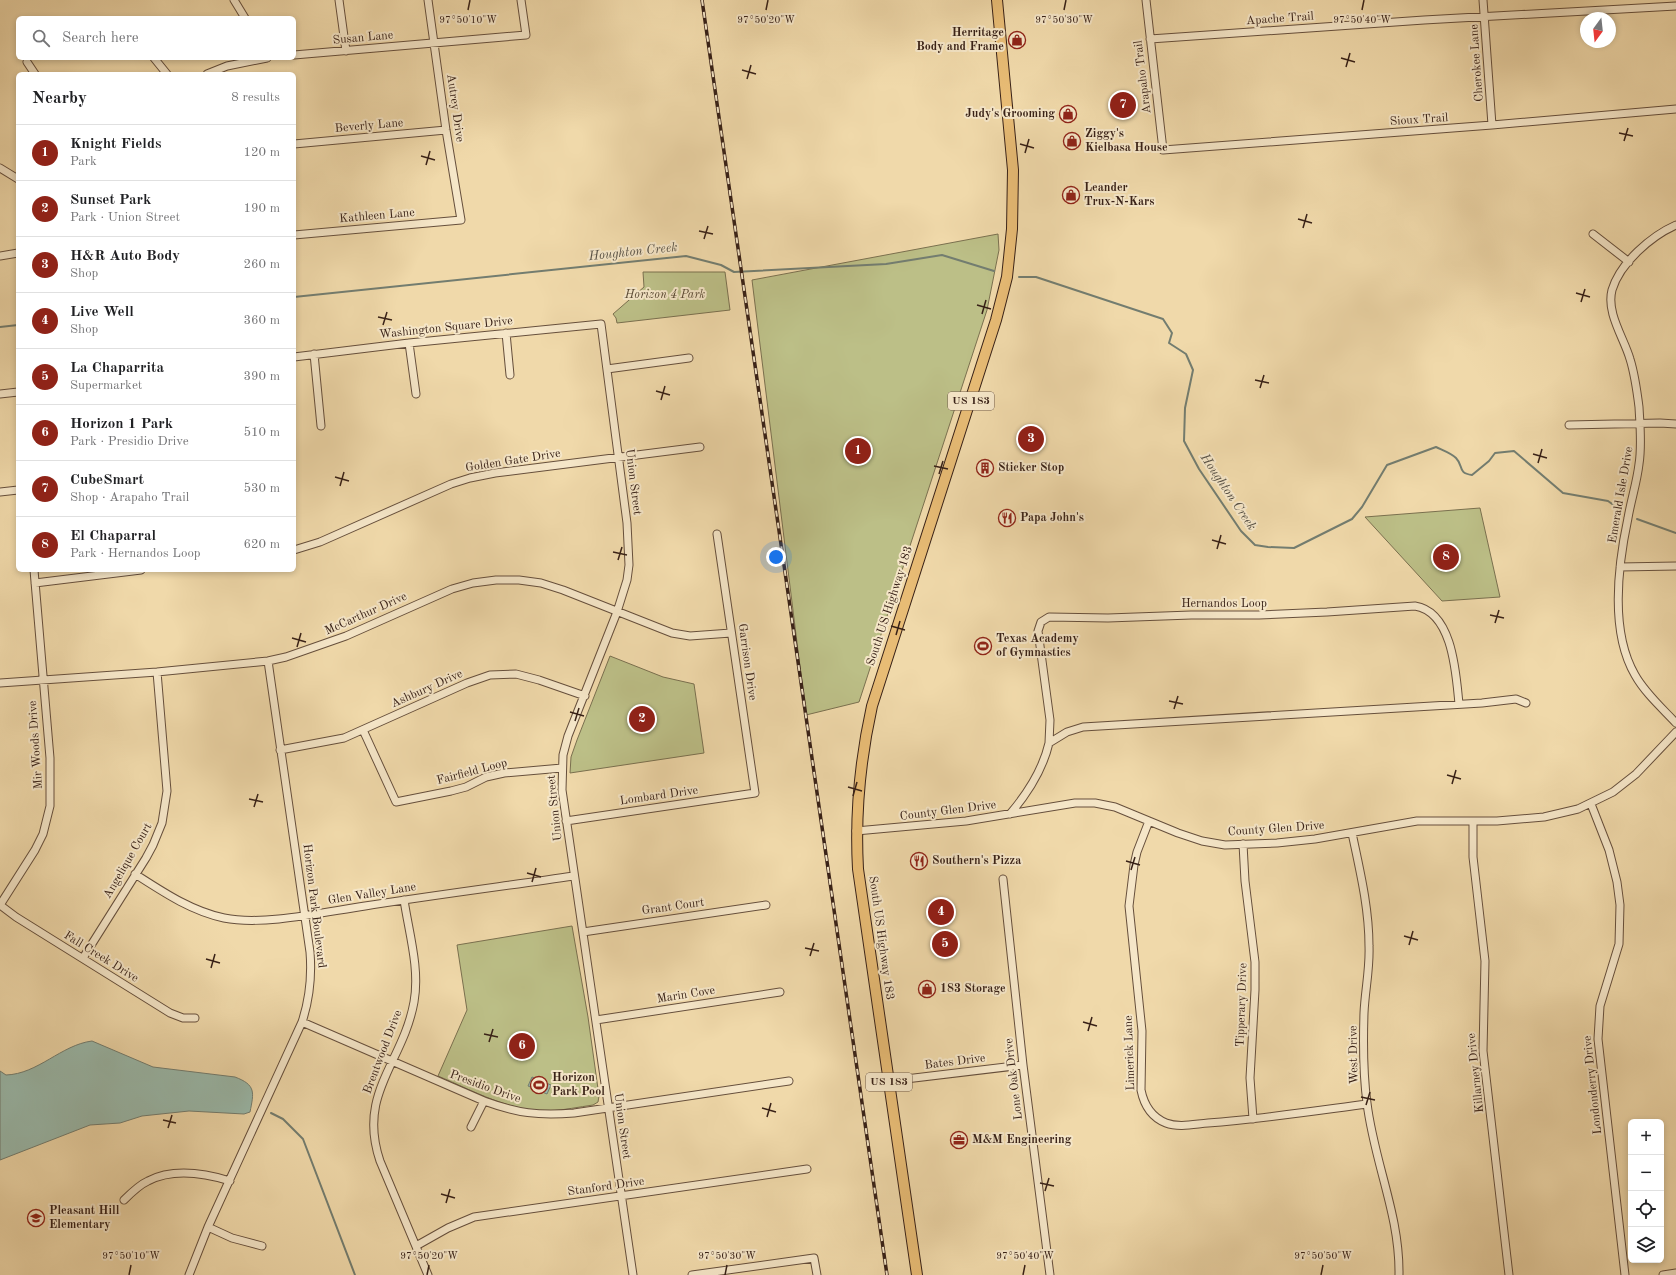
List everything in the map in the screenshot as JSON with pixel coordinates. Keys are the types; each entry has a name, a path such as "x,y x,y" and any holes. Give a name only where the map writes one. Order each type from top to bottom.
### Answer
{"main road":[{"name":"South US Highway 183","path":"917,1275 858,869 856,831 858,791 864,739 872,706 996,320 1007,277 1012,229 1013,170 997,0"}],"street":[{"path":"234,0 244,16"},
{"path":"339,0 346,51"},
{"name":"Autrey Drive","path":"428,0 446,130 461,220"},
{"name":"Susan Lane","path":"296,56 526,35 521,0"},
{"name":"Arapaho Trail","path":"1146,0 1163,150"},
{"name":"Cherokee Lane","path":"1483,0 1492,125"},
{"name":"Apache Trail","path":"1150,40 1424,20 1676,6"},
{"path":"156,60 165,72"},
{"path":"212,72 227,66 250,60"},
{"path":"27,62 34,72"},
{"name":"Sioux Trail","path":"1163,150 1492,125 1676,109"},
{"name":"Beverly Lane","path":"296,144 446,130"},
{"path":"0,168 16,178"},
{"name":"Kathleen Lane","path":"296,235 461,220"},
{"name":"Emerald Isle Drive","path":"1676,225 1653,238 1629,262 1615,282 1612,291 1611,304 1634,374 1640,423 1640,463 1628,518 1620,567 1620,619 1622,637 1626,656 1634,674 1642,686 1676,723"},
{"path":"1593,234 1629,262"},
{"path":"0,256 16,253"},
{"name":"Washington Square Drive","path":"296,357 409,343 601,324"},
{"name":"Union Street","path":"601,324 629,547 629,565 627,580 617,612 568,736 563,754 562,790 633,1275"},
{"path":"506,333 510,375"},
{"path":"409,343 416,394"},
{"path":"314,354 321,426"},
{"path":"607,369 689,358"},
{"path":"0,394 16,392"},
{"path":"1568,425 1640,423 1676,424"},
{"name":"Golden Gate Drive","path":"296,549 320,542 444,487 470,478 495,473 700,447"},
{"path":"0,492 16,490"},
{"name":"Garrison Drive","path":"716,534 755,793"},
{"path":"1620,567 1676,566"},
{"name":"Mir Woods Drive","path":"0,905 35,850 43,834 50,806 50,758 42,680 34,572"},
{"path":"35,583 125,572"},
{"name":"McCarthur Drive","path":"0,683 157,672 268,661 286,657 346,636 452,589 473,583 496,580 519,580 563,590 617,612 678,634 705,636 731,633"},
{"name":"Hernandos Loop","path":"1010,814 1026,793 1036,776 1044,759 1049,743 1050,720 1038,631 1041,622 1049,617 1108,618 1191,614 1259,615 1415,606 1423,607 1431,612 1436,618 1450,645 1454,658 1459,704"},
{"name":"Horizon Park Boulevard","path":"189,1275 208,1227 302,1022 309,999 312,970 268,661"},
{"name":"Angelique Court","path":"83,958 158,835 165,809 166,791 157,672"},
{"name":"Ashbury Drive","path":"280,750 344,738 467,683 490,675 516,674 539,680 585,696"},
{"path":"1049,743 1067,732 1091,725 1482,703 1516,699 1526,703"},
{"name":"Fairfield Loop","path":"363,730 396,802 466,787 486,777 504,773 562,768"},
{"name":"County Glen Drive","path":"856,831 929,826 1056,806 1095,803 1124,810 1202,841 1215,844 1243,844 1307,840 1417,821 1473,822 1554,816 1590,804 1613,792 1636,774 1676,732"},
{"name":"Lombard Drive","path":"566,821 755,793"},
{"name":"Londonderry Drive","path":"1590,804 1609,850 1617,882 1620,905 1619,944 1600,1006 1598,1039 1625,1275"},
{"name":"Limerick Lane","path":"1149,821 1137,852 1129,906 1142,1031 1141,1090 1146,1107 1156,1118 1169,1124 1178,1125 1253,1119 1367,1104"},
{"name":"Killarney Drive","path":"1473,822 1473,857 1485,961 1483,1051 1509,1275"},
{"name":"West Drive","path":"1352,833 1365,896 1368,922 1369,948 1363,1045 1367,1104 1371,1128 1397,1233 1399,1275"},
{"name":"Tipperary Drive","path":"1243,844 1245,881 1255,962 1256,990 1250,1078 1253,1119"},
{"name":"Glen Valley Lane","path":"135,874 190,907 223,918 239,920 256,920 305,915 574,876"},
{"name":"Lone Oak Drive","path":"1003,879 1023,1064 1050,1275"},
{"name":"Brentwood Drive","path":"404,900 414,968 414,1003 409,1019 378,1094 374,1112 373,1130 374,1144 428,1275"},
{"name":"Fall Creek Drive","path":"0,905 16,917 170,1013 183,1018 195,1018"},
{"name":"Grant Court","path":"583,932 766,905"},
{"name":"Marin Cove","path":"596,1020 780,992"},
{"name":"Presidio Drive","path":"302,1022 484,1101 512,1110 546,1115 789,1081"},
{"name":"Bates Drive","path":"889,1081 1023,1064"},
{"path":"471,1127 484,1101"},
{"name":"Stanford Drive","path":"416,1246 448,1228 474,1217 806,1168"},
{"path":"124,1200 135,1189 148,1180 165,1175 199,1173 230,1181"},
{"path":"208,1227 232,1238 262,1246"},
{"path":"692,1275 814,1258 817,1275"},
{"path":"1663,1275 1676,1273"}],"green space":[{"path":"998,234 999,250 987,310 859,702 806,715 752,280"},
{"name":"Horizon 4 Park","path":"643,272 725,272 730,310 617,323 613,314 644,287"},
{"path":"1480,508 1500,597 1442,601 1365,517"},
{"path":"610,656 663,677 694,684 704,753 570,773 571,757"},
{"path":"572,926 588,1017 599,1096 598,1102 593,1105 550,1111 521,1108 492,1100 438,1076 467,1010 457,945"}],"shaded area":[{"path":"92,1041 153,1067 235,1077 242,1080 250,1086 253,1094 250,1112 244,1114 189,1111 142,1116 120,1123 90,1125 0,1160 0,1071 6,1075 29,1070 70,1048"},
{"name":"Horizon Park Pool","path":"532,1077 551,1085 547,1094 528,1086"}],"waterway":[{"name":"Houghton Creek","path":"296,297 686,256 721,265 734,272 886,264 942,255 994,271"},
{"name":"Houghton Creek","path":"1019,277 1036,277 1163,319 1172,333 1169,343 1186,354 1193,370 1185,408 1184,441 1199,469 1241,531 1255,545 1294,548 1352,519 1362,507 1387,465 1436,447 1454,456 1462,471 1472,475 1489,461 1495,453 1514,451 1563,493 1608,501 1622,511"},
{"name":"Houghton Creek","path":"0,327 16,325"},
{"path":"1637,519 1676,533"},
{"path":"271,1113 283,1119 303,1139 355,1275"}],"railway":[{"path":"702,0 887,1275"}],"place":[{"name":"Herritage Body and Frame","path":"1017,40"},
{"name":"CubeSmart","path":"1123,105"},
{"name":"Judy's Grooming","path":"1068,114"},
{"name":"Ziggy's Kielbasa House","path":"1072,141"},
{"name":"Leander Trux-N-Kars","path":"1071,195"},
{"name":"H&R Auto Body","path":"1031,439"},
{"name":"Knight Fields","path":"858,451"},
{"name":"Sticker Stop","path":"985,468"},
{"name":"Papa John's","path":"1007,518"},
{"name":"El Chaparral","path":"1446,557"},
{"name":"Texas Academy of Gymnastics","path":"983,646"},
{"name":"Sunset Park","path":"642,719"},
{"name":"Southern's Pizza","path":"919,861"},
{"name":"Live Well","path":"941,912"},
{"name":"La Chaparrita","path":"945,944"},
{"name":"183 Storage","path":"927,989"},
{"name":"Horizon 1 Park","path":"522,1046"},
{"name":"Horizon Park Pool","path":"539,1085"},
{"name":"M&M Engineering","path":"959,1140"},
{"name":"Pleasant Hill Elementary","path":"36,1218"}]}
